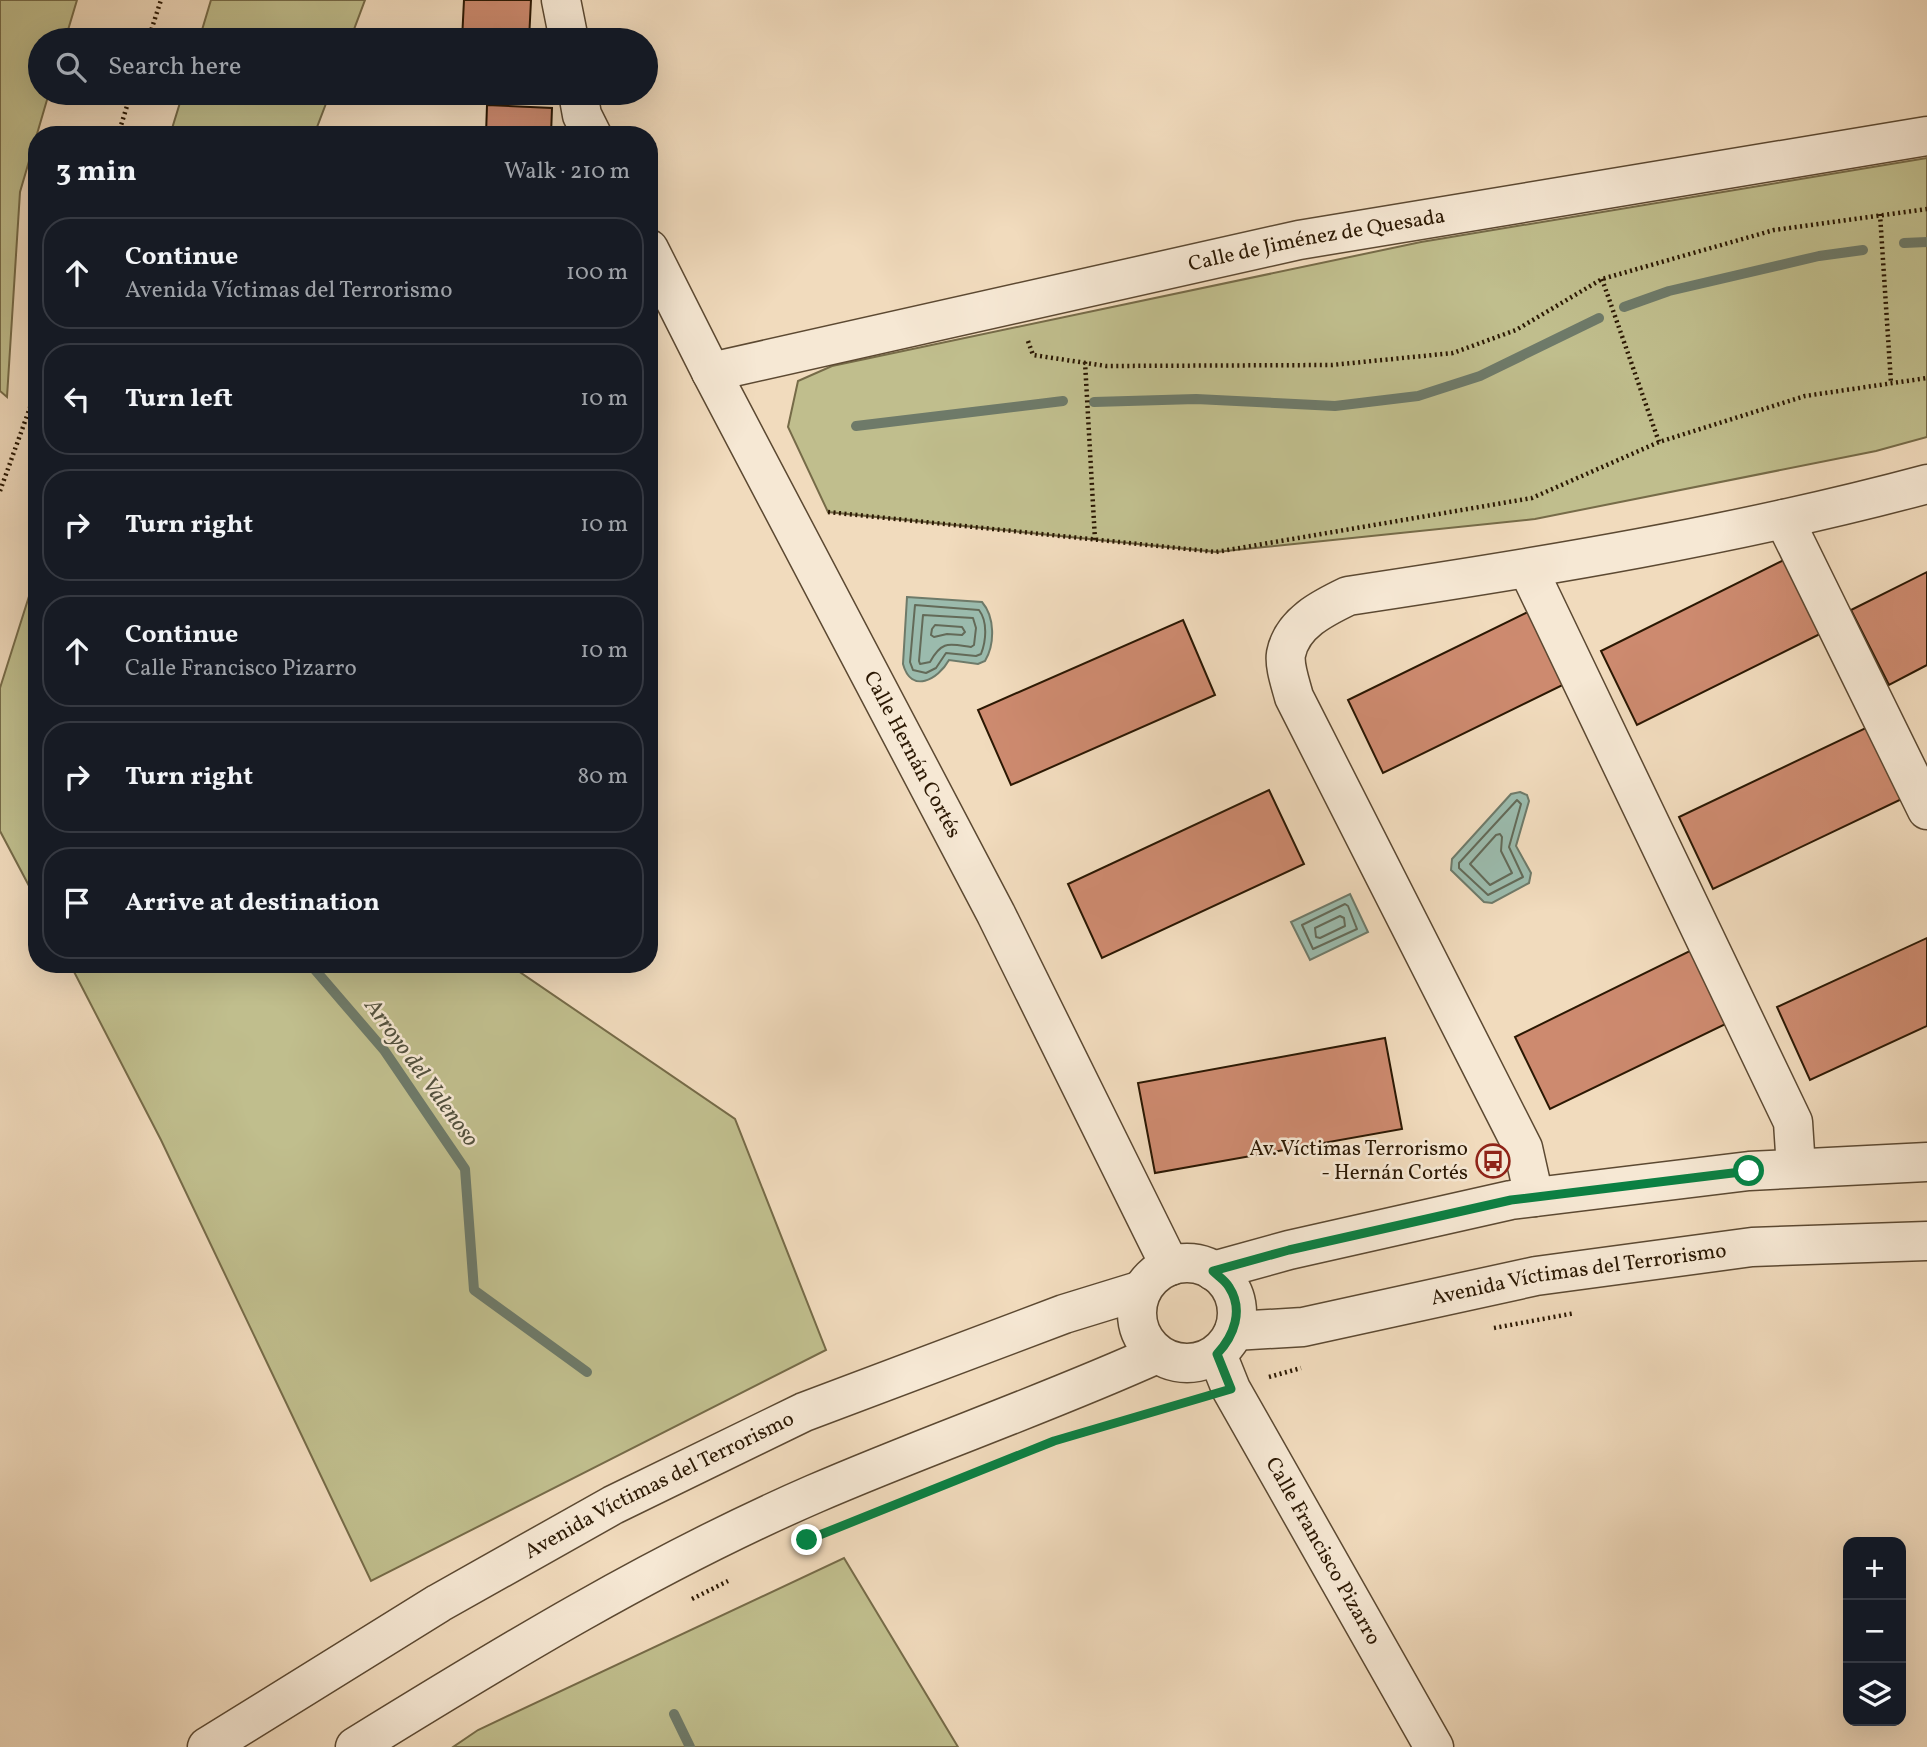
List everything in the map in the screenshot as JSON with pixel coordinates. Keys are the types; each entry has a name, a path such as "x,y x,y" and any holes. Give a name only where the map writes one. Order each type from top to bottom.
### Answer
{"street":[{"path":"561,0 567,28"},
{"path":"580,105 588,126"},
{"name":"Calle de Jiménez de Quesada","path":"711,372 1299,240 1927,136"},
{"name":"Calle Hernán Cortés","path":"658,267 996,914 1156,1278"},
{"path":"1534,1197 1522,1148 1294,697 1285,655 1297,631 1317,611 1348,596 1528,569 1784,519 1927,484"},
{"path":"1784,519 1927,810"},
{"path":"1528,569 1793,1122 1796,1168"},
{"path":"1213,1271 1289,1250 1511,1200 1749,1171 1927,1162"},
{"name":"Avenida Víctimas del Terrorismo","path":"1226,1342 1536,1276 1752,1247 1927,1241"},
{"path":"1185,1263 1200,1265 1213,1271 1230,1287 1236,1308 1226,1342 1198,1363 1177,1363 1157,1354 1142,1336 1136,1313 1156,1278 1185,1263"},
{"name":"Avenida Víctimas del Terrorismo","path":"207,1747 439,1603 637,1493 804,1412 1156,1278"},
{"name":"Calle Francisco Pizarro","path":"1226,1342 1231,1389 1434,1747"},
{"path":"355,1747 458,1683 630,1583 813,1494 1086,1387 1157,1354"}],"path":[{"path":"152,28 161,0"},
{"path":"121,126 127,105"},
{"path":"1026,335 1033,355 1106,366 1332,365 1453,353 1516,330 1602,279 1774,230 1927,209"},
{"path":"1880,214 1891,383"},
{"path":"1602,279 1658,442"},
{"path":"1086,362 1095,540"},
{"path":"828,512 1216,552 1532,498 1658,442 1805,396 1927,378"},
{"path":"0,491 28,413"},
{"path":"1488,1329 1581,1311"},
{"path":"1066,1437 1305,1367"},
{"path":"689,1600 736,1576"}],"shaded area":[{"path":"0,0 77,0 69,28 28,28 28,105 45,105 39,126 28,126 28,165 20,192 7,397 0,391"},
{"path":"211,0 365,0 354,28 203,28"},
{"path":"179,105 325,105 317,126 173,126"},
{"path":"1927,158 1927,437 1876,451 1535,519 1216,552 828,512 788,427 798,381 832,366 1421,242"},
{"path":"28,599 28,884 0,831 0,688"},
{"path":"75,973 521,973 735,1119 826,1350 371,1581 161,1140"},
{"path":"844,1558 958,1747 453,1747 478,1730"}],"water":[{"path":"907,597 982,602 989,615 992,631 991,647 985,661 978,664 949,660 932,678 925,681 912,679 903,664"},
{"path":"1520,792 1527,795 1529,801 1516,846 1531,873 1529,883 1492,903 1484,902 1451,870 1452,859 1511,794"},
{"path":"1350,894 1368,932 1310,960 1291,922"}],"building":[{"path":"464,0 531,0 530,28 463,28"},
{"path":"487,105 552,108 551,126 486,126"},
{"path":"1790,557 1826,631 1637,725 1601,651"},
{"path":"1927,572 1927,665 1889,685 1851,610"},
{"path":"1544,604 1579,677 1383,773 1348,700"},
{"path":"1183,620 1215,695 1011,785 978,710"},
{"path":"1872,725 1906,797 1713,889 1679,817"},
{"path":"1269,790 1304,864 1102,958 1068,884"},
{"path":"1927,938 1927,1026 1810,1080 1777,1007"},
{"path":"1706,943 1742,1016 1550,1109 1515,1037"},
{"path":"1385,1038 1402,1129 1155,1173 1138,1083"}],"waterway":[{"path":"1904,243 1927,242"},
{"path":"1624,307 1669,291 1819,256 1863,250"},
{"path":"1094,402 1196,399 1335,406 1418,396 1480,376 1599,318"},
{"path":"856,426 1063,401"},
{"name":"Arroyo del Valenoso","path":"318,973 384,1050 465,1169 474,1290 587,1372"},
{"name":"Arroyo del Valenoso","path":"674,1714 690,1747"}],"place":[{"name":"Av. Víctimas Terrorismo - Hernán Cortés","path":"1493,1161"}],"route":[{"path":"807,1540 1054,1441 1231,1389 1217,1354 1234,1331 1236,1308 1230,1287 1213,1271 1289,1250 1511,1200 1749,1171"}]}
